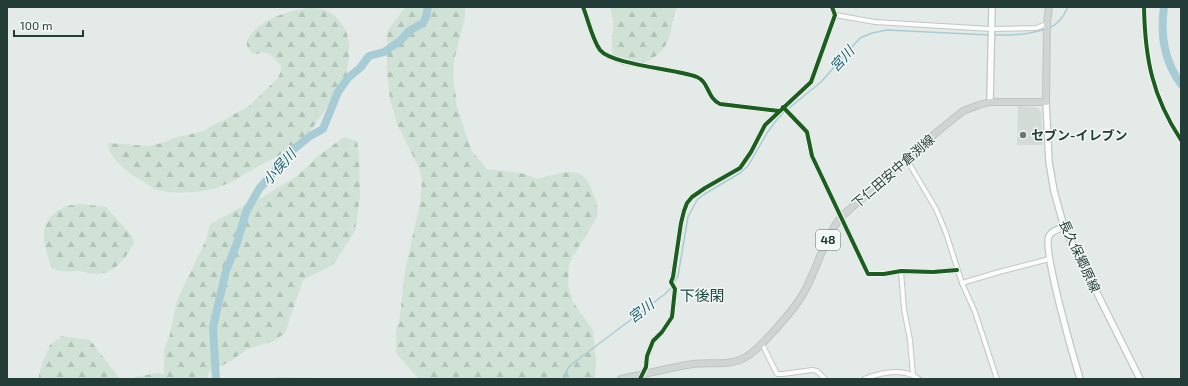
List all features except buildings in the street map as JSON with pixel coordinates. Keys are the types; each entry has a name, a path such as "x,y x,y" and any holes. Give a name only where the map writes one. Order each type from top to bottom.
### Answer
{"main road":[{"path":"990,102 992,7"},
{"path":"1046,102 1047,24 1049,7"},
{"name":"下仁田安中倉渕線","path":"621,379 642,377 692,364 735,362 744,359 762,344 801,296 836,223 841,217 937,132 963,111 979,104 990,102 1046,102"},
{"name":"長久保郷原線","path":"1046,102 1049,162 1054,191 1064,227 1140,379"},
{"path":"1064,227 1052,232 1049,236 1049,259 1080,379"}],"street":[{"path":"583,7 596,43 605,54 634,64 697,77 706,85 715,101 720,104 779,111"},
{"path":"642,377 646,367 647,356 654,341 672,318 675,289 672,283 681,223 687,204 692,197 705,188 740,168 765,125 812,82 835,15 832,7"},
{"path":"835,15 875,22 991,30 1036,28 1047,24"},
{"path":"783,107 807,132 812,156 868,274 884,274 901,271 933,272 957,270"},
{"path":"906,160 936,209 946,233 957,270 975,312 997,379"},
{"path":"962,283 1049,259"},
{"path":"901,271 904,308 910,340 913,375"},
{"path":"762,344 777,374 812,370 817,371 825,379"},
{"path":"864,379 886,373 902,372 913,375 919,379"}],"shaded area":[{"path":"1018,106 1036,107 1041,111 1043,145 1017,145"}],"green space":[{"path":"405,7 465,7 465,18 454,60 453,75 457,106 471,150 487,169 524,174 536,179 570,172 583,176 588,183 596,202 598,211 597,217 572,258 569,266 568,285 573,302 593,330 596,362 595,379 419,379 396,353 396,331 400,316 405,271 420,203 422,182 420,170 397,124 390,99 387,72 387,32"},
{"path":"609,7 678,7 675,11 668,41 663,49 646,62 639,66 632,67 618,62 614,56 612,49 613,23 612,14"},
{"path":"308,8 328,11 340,21 345,29 348,39 348,62 345,79 339,92 309,132 298,143 226,184 214,189 196,192 173,192 154,189 128,171 114,158 108,147 109,143 150,146 174,138 204,131 248,107 278,78 281,71 281,66 270,54 263,52 257,54 251,52 247,46 248,38 260,25 276,17 292,11"},
{"path":"344,137 357,141 359,153 360,197 355,231 333,265 303,280 285,333 274,341 248,349 229,362 209,372 207,379 133,379 135,377 158,373 164,374 164,351 170,334 177,300 206,240 210,224 263,197 297,176 318,156"},
{"path":"80,204 106,207 133,237 134,243 123,260 114,269 108,272 93,274 80,271 55,270 52,268 44,242 45,227 48,220 62,208"},
{"path":"62,336 90,340 120,379 38,379 42,364 50,345"},
{"path":"276,377 363,379 273,379"}],"waterway":[{"name":"小俣川","path":"216,379 213,327 226,271 237,243 246,212 259,189 288,154 310,136 323,129 338,92 349,77 360,68 369,56 384,52 400,41 409,31 423,23 428,7"},
{"name":"宮川","path":"1049,28 1061,19 1068,7"},
{"path":"1164,7 1163,38 1167,57 1181,84"},
{"name":"宮川","path":"994,35 1027,34 1045,29"},
{"name":"宮川","path":"564,379 568,368 572,364 671,288 678,276 688,217 697,200 740,173 748,166 775,122 783,113 821,82 860,38 872,33 887,30 990,35"}],"cycle path":[{"path":"583,7 592,35 600,50 607,55 631,63 697,77 704,82 713,98 720,104 779,111"},
{"path":"640,379 646,367 647,356 653,341 662,332 672,317 675,289 671,282 681,223 687,203 692,197 705,188 740,168 751,152 765,125 811,82 835,15 832,7"},
{"path":"1144,7 1146,43 1152,76 1163,108 1181,140"},
{"path":"783,107 807,132 812,156 868,274 884,274 901,271 933,272 957,270"}],"place":[{"name":"セブン-イレブン","path":"1023,135"}],"district":[{"name":"下後閑","path":"702,296"}]}
